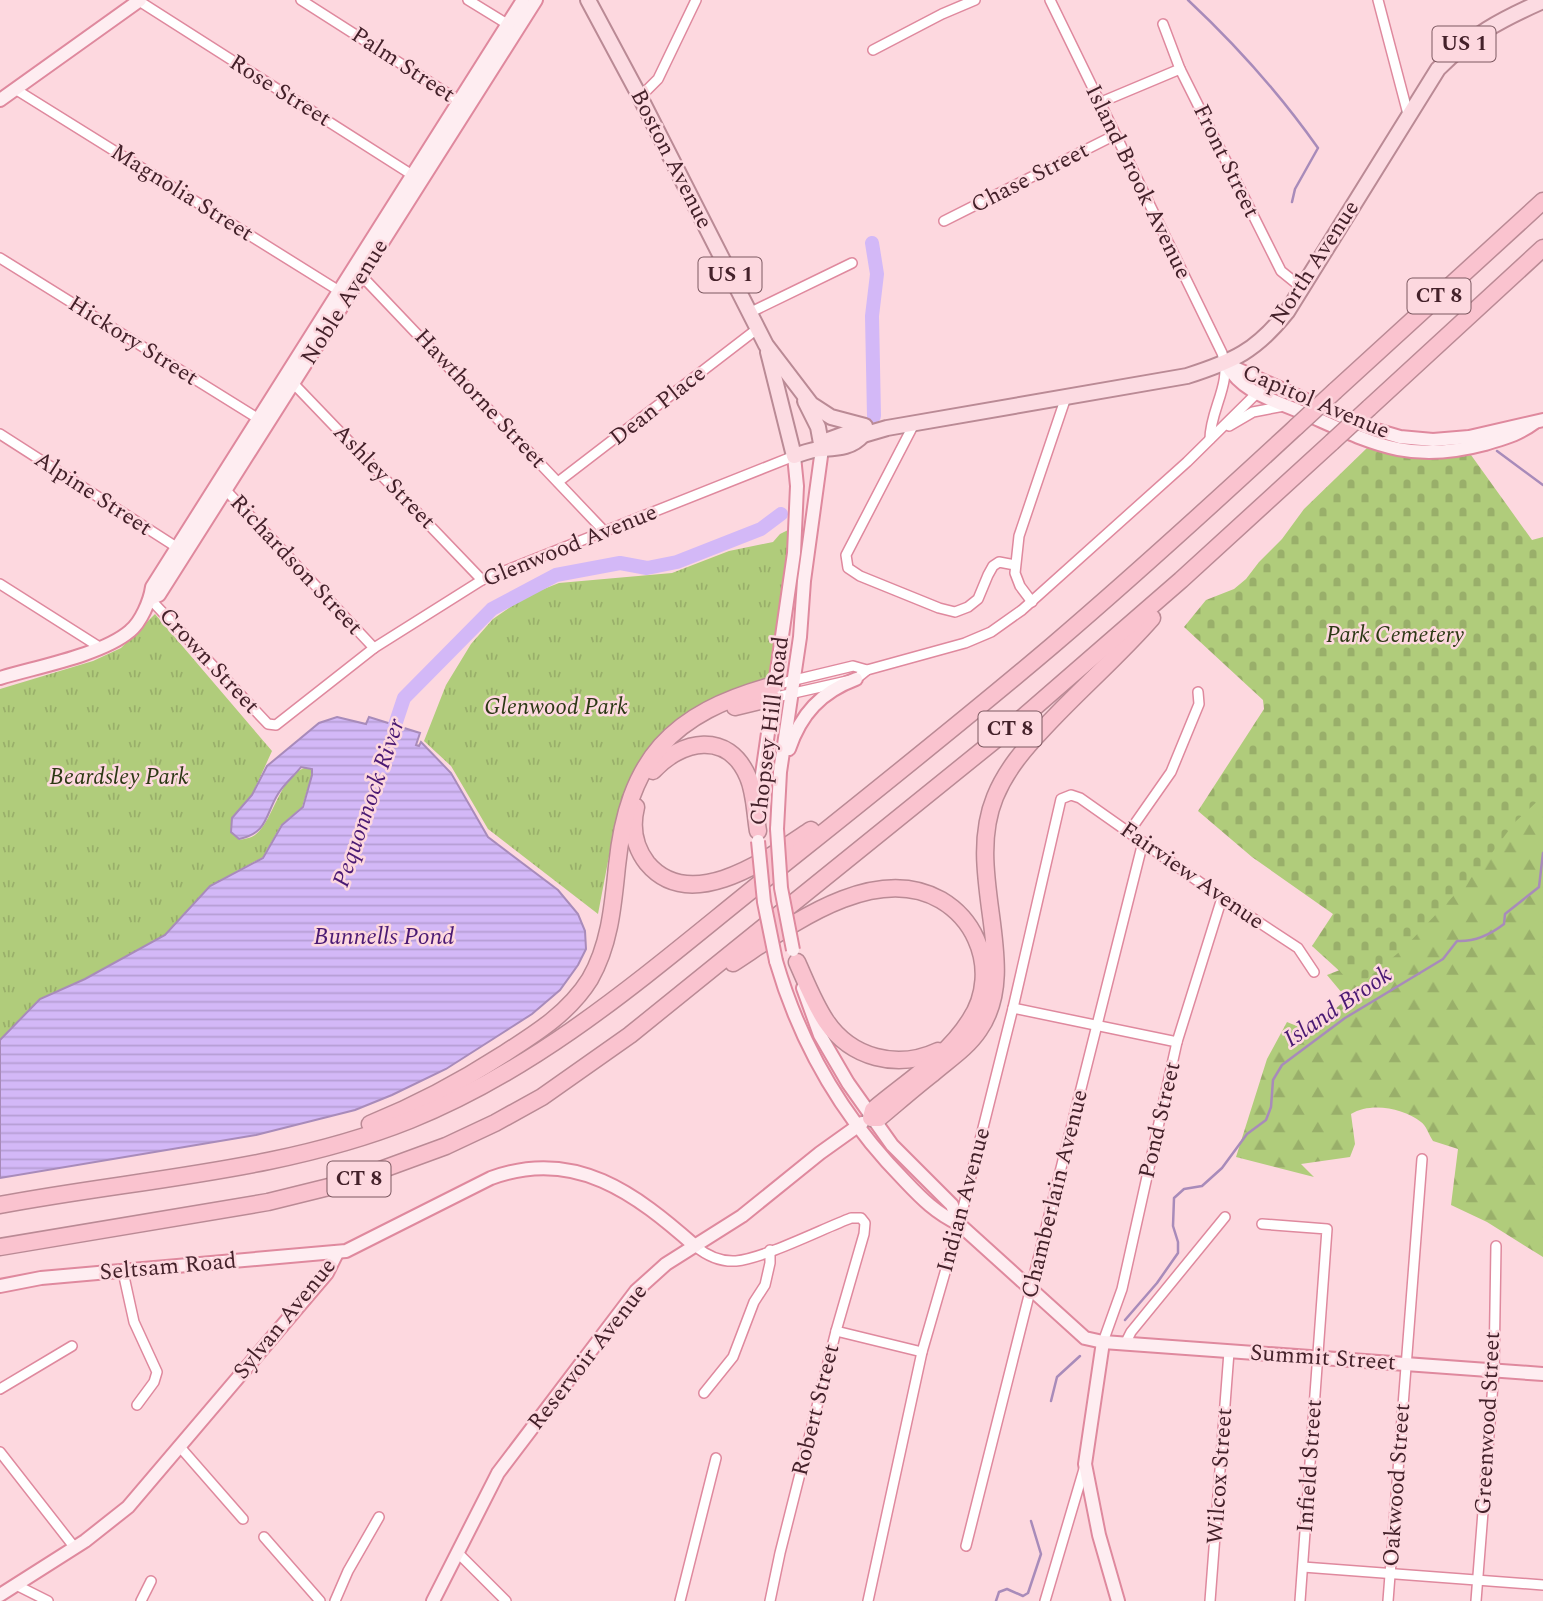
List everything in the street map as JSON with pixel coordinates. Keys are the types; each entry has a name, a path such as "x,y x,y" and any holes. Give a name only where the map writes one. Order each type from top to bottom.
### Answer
{"highway":[{"name":"CT 8","path":"0,1205 274,1160 358,1138 411,1119 489,1083 539,1054 605,1006 892,777 1099,606 1543,201"},
{"name":"CT 8","path":"0,1247 294,1197 345,1184 471,1135 542,1097 609,1052 675,1000 1021,719 1181,580 1543,248"},
{"path":"864,1122 879,1118 961,1051 988,1015 995,992 996,970 984,872 984,846 989,813 1006,775 1020,754 1054,716 1150,621 1181,580"},
{"path":"773,692 702,723 681,740 653,771 635,809 634,831 637,846 645,860 661,875 672,881 692,884 726,878 760,863 892,777"},
{"path":"274,1160 433,1096 531,1037 560,1015 586,985 602,952 611,915 624,816 633,789 645,766 673,733 697,715 724,700 773,692"},
{"path":"653,771 667,757 684,747 704,744 724,750 737,760 747,775 758,836"},
{"path":"675,1000 817,911 850,897 902,889 922,892 946,904 961,916 976,938 982,958 983,984 979,1004 966,1027 939,1056 873,1110 864,1122"},
{"path":"795,956 828,1024 846,1043 865,1054 897,1060 923,1057 947,1045 966,1027"}],"main road":[{"name":"Noble Avenue","path":"512,27 523,0"},
{"name":"Noble Avenue","path":"0,678 101,648 132,630 150,599 159,595 181,550 512,27 536,0"},
{"name":"Boston Avenue","path":"588,0 757,329 798,389"},
{"path":"0,100 140,1"},
{"name":"North Avenue","path":"887,428 1157,383 1226,364 1262,340 1287,312 1438,69 1459,48 1496,22 1543,1"},
{"name":"Chopsey Hill Road","path":"766,345 794,456 797,486 794,553 760,778 758,836 764,902 776,961 793,1011 830,1086 952,1205 959,1224 1085,1338 1103,1342"},
{"name":"Capitol Avenue","path":"1226,364 1366,427 1400,438 1433,440 1469,437 1538,422"},
{"name":"Capitol Avenue","path":"1226,364 1238,382 1257,394 1378,446 1417,453 1465,449 1518,435 1538,422"},
{"name":"Chopsey Hill Road","path":"798,389 818,427 822,449 804,581 800,637 780,772 777,829 781,888 808,1008 864,1122"},
{"name":"US 1","path":"798,389 811,404 831,417 861,426 887,428"},
{"name":"Glenwood Avenue","path":"794,456 822,449 836,449 853,443 863,435 887,428"},
{"path":"780,772 795,732 808,711 828,693 856,679"},
{"name":"Reservoir Avenue","path":"433,1601 498,1474 628,1300 656,1272 742,1216 864,1122"},
{"name":"Sylvan Avenue","path":"0,1595 75,1548 128,1507 327,1273 337,1253 355,1248 491,1178 510,1172 536,1169 575,1172 613,1184 648,1205 695,1246"},
{"name":"Seltsam Road","path":"0,1286 41,1278 337,1253"},
{"path":"1103,1342 1086,1464 1099,1535 1118,1601"},
{"name":"Summit Street","path":"1103,1342 1543,1374"}],"street":[{"name":"Palm Street","path":"302,0 464,104"},
{"path":"468,0 512,27"},
{"path":"640,97 658,79 696,0"},
{"path":"873,50 975,0"},
{"name":"Island Brook Avenue","path":"1051,0 1226,364"},
{"path":"1378,0 1408,114"},
{"name":"Rose Street","path":"140,1 416,178"},
{"name":"Front Street","path":"1163,24 1180,69 1281,271 1302,288"},
{"path":"1099,103 1180,69"},
{"name":"Magnolia Street","path":"15,89 344,294"},
{"name":"Chase Street","path":"944,221 1115,135"},
{"name":"Hickory Street","path":"0,258 263,421"},
{"path":"749,313 852,263"},
{"name":"Hawthorne Street","path":"358,271 605,532"},
{"name":"Dean Place","path":"558,482 757,329"},
{"path":"1210,439 1211,426 1223,389 1226,364"},
{"name":"Ashley Street","path":"290,380 482,580"},
{"path":"773,692 791,695 856,679 867,670 939,652 978,638 1002,625 1187,462 1257,394 1266,381"},
{"path":"1032,601 1018,583 1015,565 1019,536 1066,397"},
{"path":"1210,439 1253,412 1286,406"},
{"path":"914,424 846,555 848,568 952,612 965,609 978,599 993,566 999,562 1015,565"},
{"name":"Alpine Street","path":"0,434 181,550"},
{"name":"Glenwood Avenue","path":"268,724 276,725 374,648 482,580 794,456"},
{"name":"Richardson Street","path":"222,486 374,648"},
{"path":"0,584 101,648"},
{"name":"Crown Street","path":"150,599 268,724"},
{"path":"773,692 793,680 853,666 867,670"},
{"path":"1129,832 1171,772 1199,704 1198,692"},
{"name":"Fairview Avenue","path":"1061,799 1071,795 1080,798 1222,898 1298,947 1314,972"},
{"name":"Indian Avenue","path":"868,1601 922,1352 959,1224 1013,1008 1061,799"},
{"name":"Chamberlain Avenue","path":"966,1546 1143,842"},
{"name":"Pond Street","path":"1103,1342 1122,1289 1177,1042 1222,898"},
{"path":"1013,1008 1177,1042"},
{"name":"Oakwood Street","path":"1388,1601 1422,1159"},
{"name":"Robert Street","path":"770,1601 836,1331 866,1227 858,1217 851,1218 771,1250"},
{"path":"1125,1344 1130,1332 1225,1217"},
{"name":"Infield Street","path":"1262,1224 1327,1229 1300,1601"},
{"path":"695,1246 715,1257 731,1260 744,1259 771,1250 765,1285 754,1302 733,1357 704,1393"},
{"name":"Greenwood Street","path":"1476,1601 1494,1371 1496,1246"},
{"path":"123,1272 134,1322 157,1372 154,1382 137,1405"},
{"path":"836,1331 922,1352"},
{"path":"0,1389 72,1346"},
{"name":"Wilcox Street","path":"1210,1601 1229,1352"},
{"path":"180,1447 243,1519"},
{"path":"0,1452 75,1548"},
{"path":"680,1601 716,1458"},
{"path":"1045,1601 1086,1464"},
{"path":"335,1601 348,1571 379,1517"},
{"path":"264,1537 320,1601"},
{"path":"457,1552 506,1601"},
{"path":"1303,1567 1543,1586"},
{"path":"141,1601 151,1581"},
{"path":"16,1585 48,1601"}],"green space":[{"name":"Park Cemetery","path":"1367,448 1419,457 1471,455 1532,540 1543,537 1543,796 1515,822 1482,866 1403,949 1357,987 1312,946 1333,914 1252,857 1198,811 1264,709 1263,700 1184,627 1206,600 1234,589 1246,579 1282,539 1304,509"},
{"name":"Glenwood Park","path":"790,529 780,653 773,692 737,701 663,746 626,789 613,835 598,914 488,829 451,766 424,741 446,685 471,644 493,619 526,596 559,583 672,573 729,551 773,542 780,534"},
{"name":"Beardsley Park","path":"155,614 272,751 252,795 232,818 231,832 239,840 255,835 262,828 291,778 308,767 312,775 302,807 281,825 263,857 210,886 165,935 85,979 40,999 0,1040 0,689 93,661 121,648"},
{"path":"1543,770 1543,1257 1487,1222 1451,1205 1458,1149 1433,1141 1423,1123 1396,1110 1368,1108 1351,1114 1355,1144 1350,1157 1301,1164 1314,1177 1236,1157 1267,1059 1287,1022 1309,1031 1347,999 1327,975 1368,959"}],"water":[{"name":"Bunnells Pond","path":"337,717 366,724 369,717 420,733 416,745 419,746 421,742 451,773 488,837 558,890 578,914 585,931 586,949 560,990 532,1014 446,1069 355,1110 256,1135 0,1178 0,1040 40,999 85,979 165,935 210,886 263,858 282,825 303,807 312,769 301,767 286,783 261,828 256,832 239,839 231,832 232,818 252,795 267,766 319,723"}],"waterway":[{"name":"Island Brook","path":"1188,0 1257,71 1318,148 1295,189 1292,202"},
{"name":"Pequonnock River","path":"872,243 877,274 872,316 874,416"},
{"name":"Island Brook","path":"1497,451 1543,485"},
{"name":"Pequonnock River","path":"395,725 404,698 492,609 556,575 620,563 647,568 677,562 761,529 781,514"},
{"name":"Island Brook","path":"1125,1320 1157,1283 1178,1253 1173,1226 1174,1198 1184,1189 1202,1186 1222,1168 1247,1134 1266,1120 1271,1107 1273,1080 1282,1065 1345,1018 1443,959 1457,941 1482,937 1504,924 1505,914 1539,887 1543,853"},
{"name":"Island Brook","path":"1051,1401 1057,1377 1080,1356"},
{"name":"Island Brook","path":"996,1601 999,1592 1007,1589 1023,1596 1028,1593 1041,1554 1031,1521"}]}
